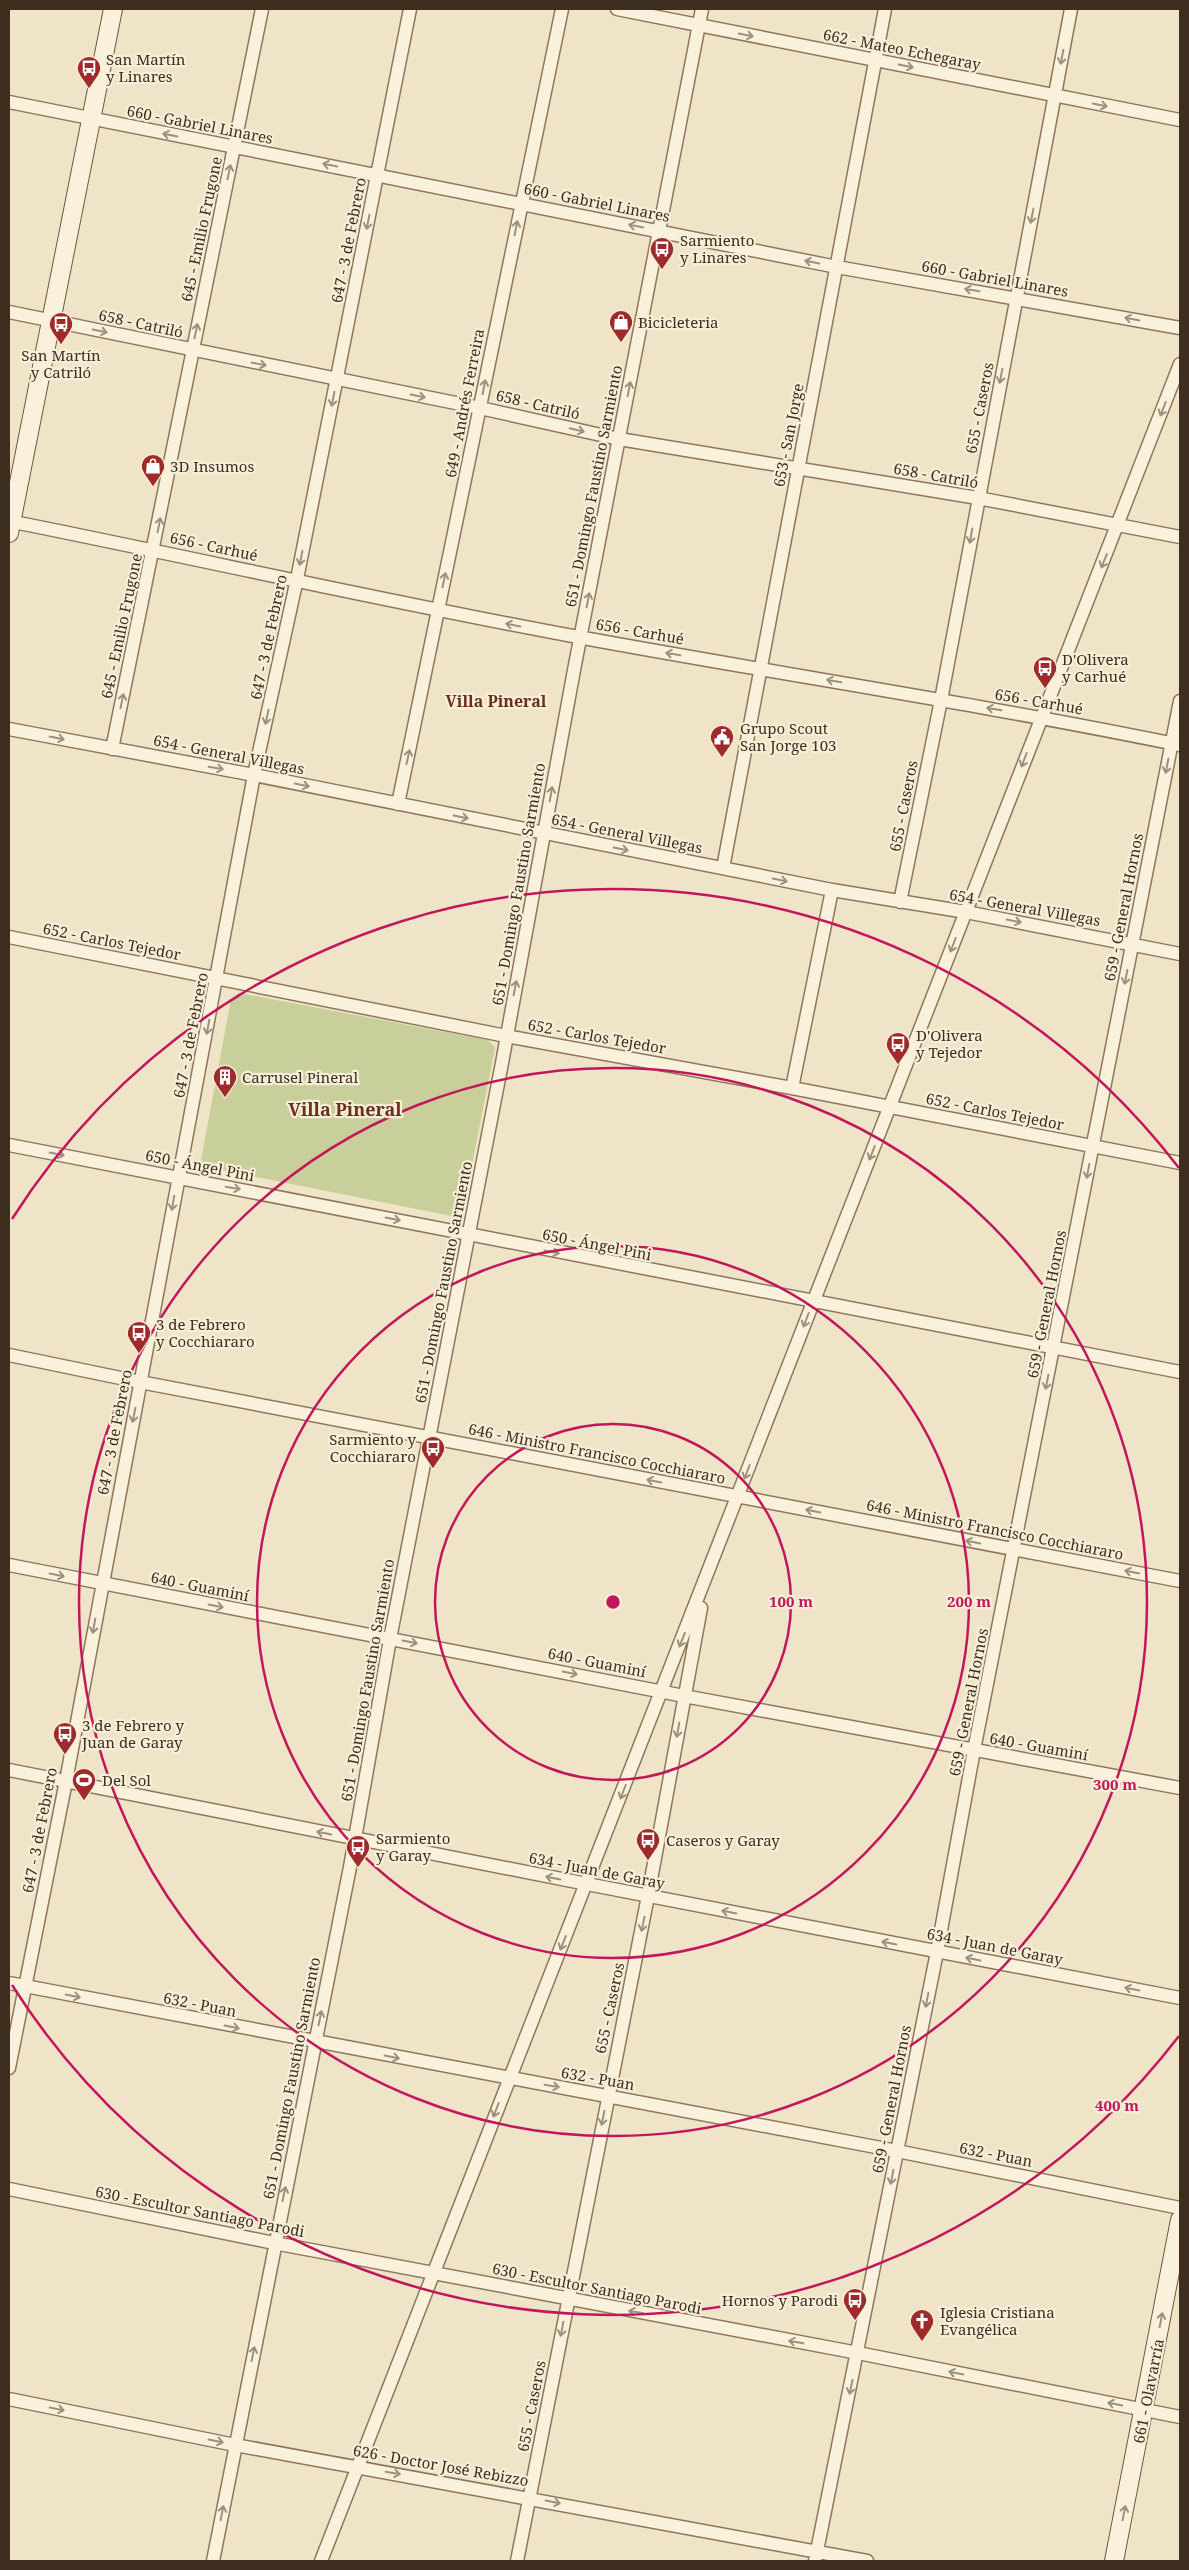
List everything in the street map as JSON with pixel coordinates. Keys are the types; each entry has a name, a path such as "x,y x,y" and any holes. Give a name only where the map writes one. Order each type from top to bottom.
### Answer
{"main road":[{"path":"10,525 113,9"},
{"name":"661 - Olavarría","path":"1114,2561 1180,2220"}],"street":[{"name":"645 - Emilio Frugone","path":"112,749 154,550 192,350 262,9"},
{"name":"647 - 3 de Febrero","path":"9,2068 66,1782 101,1584 177,1178 199,1078 254,775 297,579 410,9"},
{"name":"649 - Andrés Ferreira","path":"398,804 562,9"},
{"name":"662 - Mateo Echegaray","path":"617,9 1180,120"},
{"name":"651 - Domingo Faustino Sarmiento","path":"213,2561 274,2243 355,1839 390,1639 702,9"},
{"name":"653 - San Jorge","path":"723,868 885,9"},
{"name":"655 - Caseros","path":"900,902 941,700 1071,9"},
{"name":"660 - Gabriel Linares","path":"9,102 92,120 660,230 836,267 1180,328"},
{"name":"658 - Catriló","path":"9,312 480,408 619,439 978,498 1180,537"},
{"path":"321,2561 508,2078 587,1884 813,1302 891,1108 1180,364"},
{"name":"656 - Carhué","path":"10,525 154,550 297,579 438,611 581,638 941,700 1176,744"},
{"name":"659 - General Hornos","path":"816,2556 937,1952 974,1750 1015,1550 1132,944 1176,744 1180,701"},
{"name":"654 - General Villegas","path":"9,729 254,775 832,890 966,912 1180,954"},
{"path":"792,1088 832,890"},
{"name":"652 - Carlos Tejedor","path":"9,937 506,1036 792,1088 1180,1163"},
{"name":"650 - Ángel Pini","path":"9,1144 177,1178 329,1205 468,1236 1180,1372"},
{"name":"646 - Ministro Francisco Cocchiararo","path":"9,1355 140,1382 1180,1581"},
{"name":"640 - Guaminí","path":"9,1565 684,1696 1180,1788"},
{"name":"655 - Caseros","path":"517,2561 607,2096 648,1896 706,1579"},
{"name":"634 - Juan de Garay","path":"9,1770 355,1839 1180,1998"},
{"name":"632 - Puan","path":"9,1983 315,2043 897,2151 1180,2208"},
{"name":"630 - Escultor Santiago Parodi","path":"9,2189 274,2243 568,2300 858,2353 1180,2417"},
{"name":"626 - Doctor José Rebizzo","path":"9,2399 235,2445 529,2498 816,2556 867,2561"}],"green space":[{"path":"239,993 488,1040 495,1048 463,1210 451,1216 207,1167 201,1160 231,999"}],"place":[{"name":"San Martín y Linares","path":"89,89"},
{"name":"Sarmiento y Linares","path":"662,270"},
{"name":"Bicicleteria","path":"621,343"},
{"name":"San Martín y Catriló","path":"61,345"},
{"name":"3D Insumos","path":"153,487"},
{"name":"D'Olivera y Carhué","path":"1045,689"},
{"name":"Grupo Scout San Jorge 103","path":"722,758"},
{"name":"D'Olivera y Tejedor","path":"898,1065"},
{"name":"Carrusel Pineral","path":"225,1098"},
{"name":"3 de Febrero y Cocchiararo","path":"139,1354"},
{"name":"Sarmiento y Cocchiararo","path":"433,1469"},
{"name":"3 de Febrero y Juan de Garay","path":"65,1755"},
{"name":"Del Sol","path":"84,1801"},
{"name":"Caseros y Garay","path":"648,1861"},
{"name":"Sarmiento y Garay","path":"358,1868"},
{"name":"Hornos y Parodi","path":"855,2321"},
{"name":"Iglesia Cristiana Evangélica","path":"922,2342"}],"district":[{"name":"Villa Pineral","path":"496,701"},
{"name":"Villa Pineral","path":"345,1109"}]}
